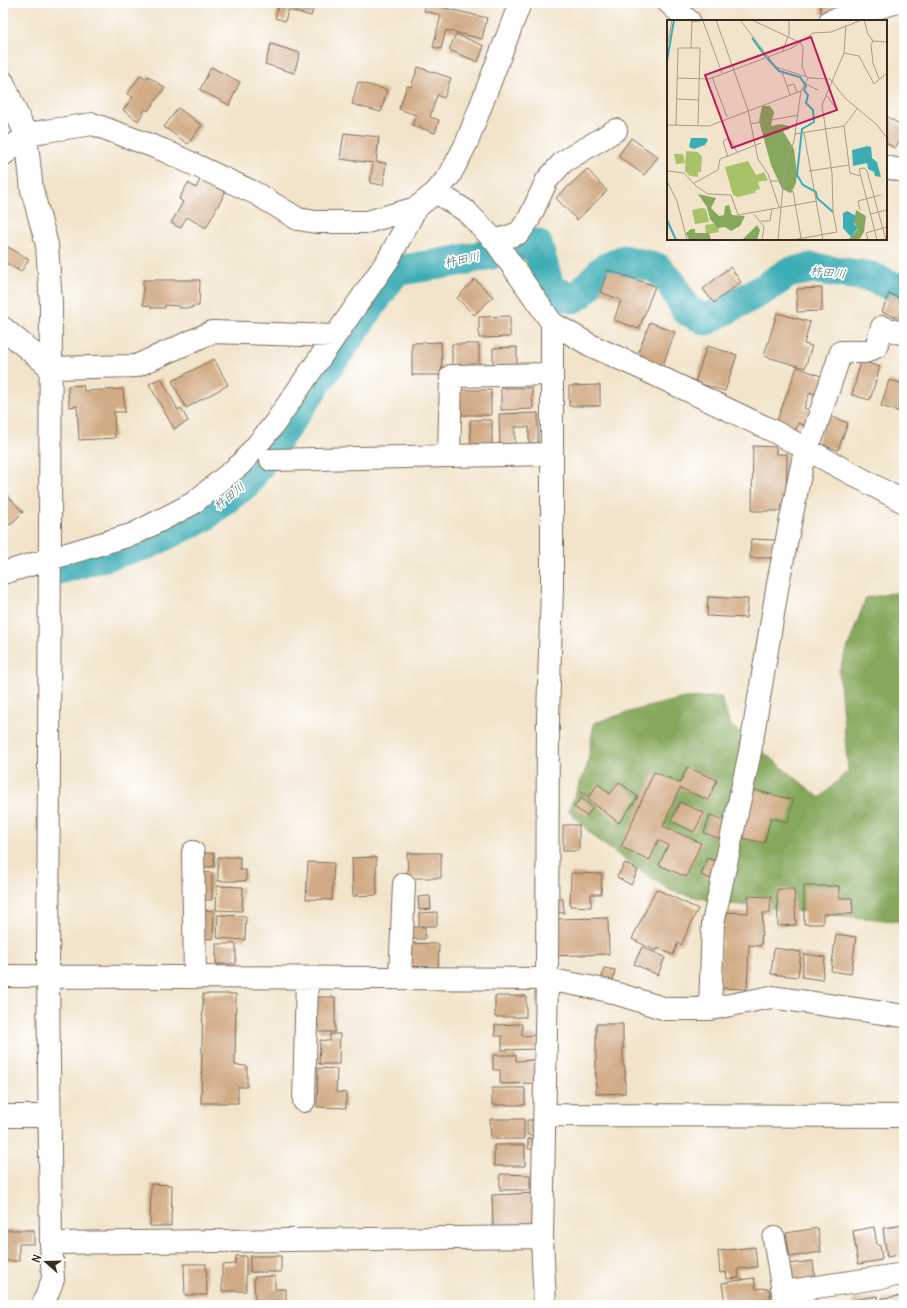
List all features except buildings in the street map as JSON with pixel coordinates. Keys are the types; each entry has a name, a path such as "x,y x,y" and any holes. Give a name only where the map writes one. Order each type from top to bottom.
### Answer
{"street":[{"path":"3,155 26,135 93,124 170,154 257,194 298,219 316,222 367,222 416,208 436,192 450,175 467,142 520,3"},
{"path":"669,3 688,20"},
{"path":"834,20 895,3"},
{"path":"3,82 26,135 32,190 47,245 50,303 48,976 51,1243 53,1279 43,1305"},
{"path":"500,248 519,233 529,219 547,180 563,162 616,130"},
{"path":"887,167 904,171"},
{"path":"436,192 466,211 500,248 552,323 592,346 643,368 766,428 904,502"},
{"path":"3,573 134,534 192,504 241,464 272,427 388,260 416,208"},
{"path":"545,1305 542,1237 547,979 548,718 552,587 552,323"},
{"path":"710,1009 713,924 750,752 779,578 805,450 814,432 841,352 866,352 876,347 882,327 904,334"},
{"path":"3,328 50,368 136,366 212,332 335,336"},
{"path":"449,456 451,376 552,374"},
{"path":"271,460 552,454"},
{"path":"194,852 195,977"},
{"path":"400,978 404,884"},
{"path":"3,976 547,979 605,990 666,1009 710,1009 771,997 904,1016"},
{"path":"304,1101 307,978"},
{"path":"545,1115 904,1116"},
{"path":"3,1116 49,1116"},
{"path":"51,1243 542,1237"},
{"path":"774,1238 784,1299 904,1274"}],"green space":[{"path":"892,593 904,594 904,922 721,903 671,891 600,842 568,811 587,767 594,723 636,710 684,698 721,697 730,725 820,798 848,771 839,671 866,598"}],"waterway":[{"name":"杵田川","path":"59,569 147,544 203,517 247,482 395,271 491,254 521,244 537,244 550,290 573,298 579,295 603,270 624,260 657,268 672,284 686,310 706,320 764,289 788,273 812,268 871,277 904,291"}]}
